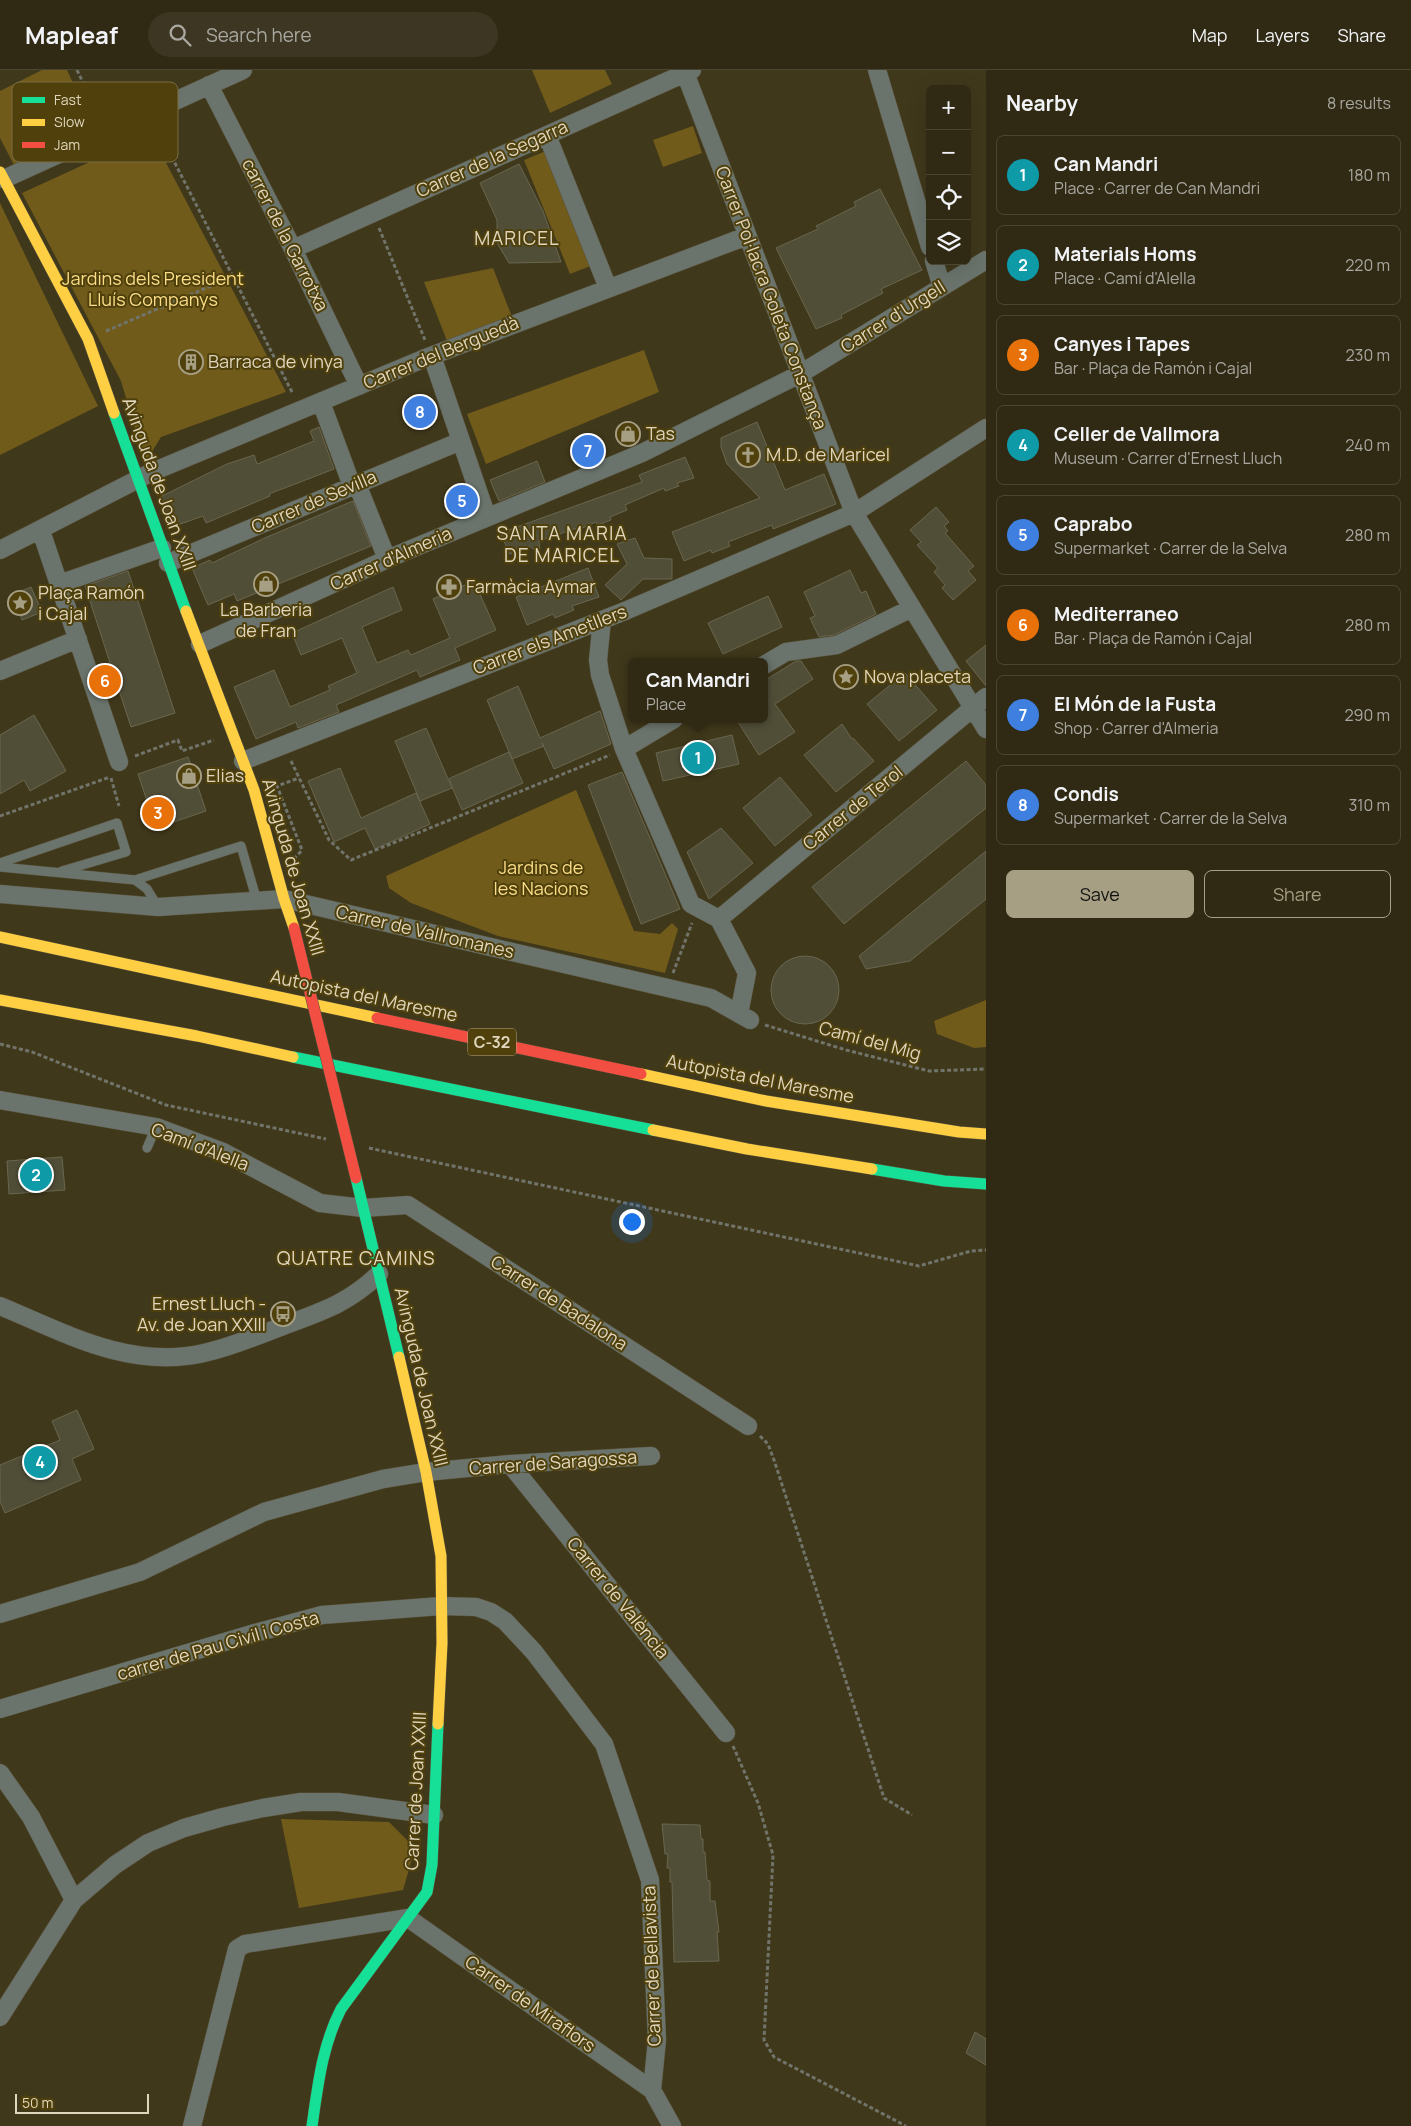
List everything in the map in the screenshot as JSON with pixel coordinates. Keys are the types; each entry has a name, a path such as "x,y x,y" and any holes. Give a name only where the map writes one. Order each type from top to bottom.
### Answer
{"main road":[{"name":"Avinguda de Joan XXIII","path":"2,176 88,339 165,556 254,790 284,900 294,928 426,1472 441,1556 441,1606"},
{"name":"Autopista del Maresme","path":"0,937 766,1101 959,1132 986,1134"},
{"path":"0,1000 197,1036 377,1075 747,1149 944,1181 986,1184"},
{"path":"0,1008 197,1036"},
{"path":"959,1132 986,1121"},
{"name":"Carrer de Joan XXIII","path":"312,2126 325,2044 330,2029 341,2009 427,1892 432,1865 442,1642 441,1606"}],"street":[{"path":"178,99 243,70"},
{"path":"877,70 926,234"},
{"name":"Carrer de la Segarra","path":"293,249 687,71"},
{"name":"Carrer Pol·lacra Goleta Constança","path":"687,71 747,236 854,513 912,608 980,703 986,729"},
{"name":"carrer de la Garrotxa","path":"209,85 293,249 359,386"},
{"path":"547,134 608,288"},
{"path":"2,176 35,162"},
{"name":"Carrer del Berguedà","path":"0,550 41,531 138,478 432,356 747,236"},
{"name":"Carrer d'Urgell","path":"800,374 986,260"},
{"path":"935,265 942,287"},
{"path":"432,356 487,517"},
{"name":"Carrer d'Almeria","path":"200,644 387,560 642,453 800,374"},
{"path":"322,402 354,485 387,560"},
{"name":"Carrer els Ametllers","path":"243,761 602,620 854,513 986,428"},
{"name":"Carrer de Sevilla","path":"59,584 165,556 354,485 461,441"},
{"path":"41,531 78,639 115,770"},
{"path":"768,663 786,652 837,645 912,608"},
{"path":"602,620 598,660 600,675 624,749 691,904 719,919 747,973 744,1017"},
{"path":"0,671 78,639"},
{"name":"Carrer de Terol","path":"719,919 980,703"},
{"path":"624,749 667,723"},
{"name":"Carrer de Vallromanes","path":"0,894 158,907 284,900 711,998 744,1017"},
{"name":"Camí d'Alella","path":"0,1100 156,1127 223,1152 320,1203 363,1208"},
{"name":"Carrer de Badalona","path":"363,1208 408,1205 748,1426"},
{"path":"0,1306 92,1345 125,1354 163,1358 202,1354 240,1343 336,1306 360,1292 379,1274"},
{"name":"Carrer de Saragossa","path":"0,1614 140,1572 264,1512 383,1479 426,1472 510,1464 651,1456"},
{"name":"Carrer de València","path":"510,1464 726,1733"},
{"name":"carrer de Pau Civil i Costa","path":"0,1709 322,1615 441,1606"},
{"name":"Carrer de Bellavista","path":"441,1606 476,1607 491,1612 505,1621 534,1652 604,1744 650,1880 657,2040 652,2090"},
{"path":"0,1773 31,1818 74,1900"},
{"path":"0,2017 74,1900 116,1865 148,1844 184,1828 223,1817 263,1808 310,1802 338,1802 434,1815"},
{"path":"192,2126 236,1949 245,1944 408,1918"},
{"name":"Carrer de Miraflors","path":"408,1918 652,2090"},
{"path":"652,2090 672,2126"}],"lane":[{"path":"0,863 117,823 126,852 57,872"},
{"path":"0,867 135,880 241,846 257,901"},
{"path":"135,880 147,890 158,907"},
{"path":"147,1148 156,1127"}],"path":[{"path":"77,70 83,82"},
{"path":"175,162 302,410"},
{"path":"373,213 432,356"},
{"path":"118,326 227,279"},
{"path":"0,816 115,770 178,740 182,751 233,734"},
{"path":"284,745 329,840 351,860 624,749"},
{"path":"115,770 120,806"},
{"path":"289,864 302,850 278,786 299,778"},
{"path":"667,988 698,908"},
{"name":"Camí del Mig","path":"744,1017 846,1050 929,1071 986,1069"},
{"path":"0,1044 32,1052 166,1105 330,1140"},
{"path":"368,1148 919,1266 971,1251 986,1250"},
{"path":"748,1426 768,1444 774,1460 884,1798 912,1815"},
{"path":"726,1733 758,1803 773,1855 764,2040 774,2057 906,2126"}],"green space":[{"path":"42,70 67,70 72,82 18,82"},
{"path":"532,70 605,70 612,84 550,113"},
{"path":"12,85 12,161 0,138 0,91"},
{"path":"693,126 702,153 663,167 653,140"},
{"path":"553,148 598,263 570,274 524,160"},
{"name":"Jardins dels President Lluís Companys","path":"90,162 166,162 286,392 161,437 145,463 121,381 22,193"},
{"path":"0,203 98,406 0,455"},
{"path":"493,268 514,322 449,346 424,282"},
{"path":"644,350 659,392 486,464 467,414"},
{"name":"Jardins de les Nacions","path":"576,790 634,931 660,934 672,923 678,929 665,973 498,936 411,903 389,888 386,876"},
{"path":"986,1000 986,1047 974,1048 937,1034 934,1021"},
{"path":"281,1819 389,1822 415,1848 403,1890 299,1908"}],"building":[{"path":"519,164 543,211 561,262 509,263 497,243 497,220 480,183"},
{"path":"880,189 922,270 881,289 883,293 841,315 842,318 816,329 776,248 818,229 816,226 856,206 854,202"},
{"path":"757,422 785,490 824,474 836,504 773,529 772,525 728,542 730,546 712,553 711,550 684,561 672,532 760,498 727,464 721,447 721,438"},
{"path":"319,427 334,469 269,494 270,496 206,523 203,516 172,527 160,497 227,464 254,455 257,464 314,441 310,431"},
{"path":"685,457 694,478 677,483 679,486 665,491 664,488 625,505 627,510 610,517 611,520 598,525 596,522 580,529 580,527 539,541 540,554 529,546 510,554 500,533 642,482 639,475"},
{"path":"537,461 545,482 499,501 490,480"},
{"path":"353,501 371,546 237,601 234,594 208,605 192,568 210,560 212,563 267,537"},
{"path":"936,507 949,522 944,526 948,531 945,533 974,566 968,571 976,580 953,600 942,588 945,585 934,572 938,568 917,545 921,542 910,530"},
{"path":"635,538 644,558 672,559 672,579 643,579 621,600 605,585 627,564 617,544"},
{"path":"588,568 599,597 572,606 574,610 555,618 553,614 527,625 516,597"},
{"path":"850,570 861,593 866,591 876,614 834,635 819,637 810,618 815,616 804,592"},
{"path":"128,571 175,713 131,727 85,586"},
{"path":"474,581 496,630 455,648 460,660 420,677 417,670 336,705 339,712 298,728 296,722 256,739 234,687 274,670 290,707 330,690 328,686 357,673 342,638 301,655 292,633 393,587 402,610 362,627 377,663 408,650 411,655 450,638 433,599"},
{"path":"31,587 42,612 22,620 12,595"},
{"path":"768,596 782,627 723,654 708,623"},
{"path":"986,645 986,686 966,661"},
{"path":"796,661 801,661 813,679 775,704 795,732 759,755 739,723 768,723 768,678"},
{"path":"905,673 937,710 899,741 867,704"},
{"path":"518,686 540,738 600,711 611,744 554,769 543,746 512,759 487,700"},
{"path":"34,715 66,771 30,791 24,780 0,794 0,735"},
{"path":"842,724 852,739 874,761 836,792 804,755"},
{"path":"426,728 448,779 509,752 523,783 462,810 449,780 452,788 420,801 395,741"},
{"path":"732,735 739,764 663,781 656,753"},
{"path":"188,757 206,811 156,828 138,774"},
{"path":"966,761 986,785 986,808 844,924 812,887"},
{"path":"340,768 361,818 416,793 430,824 375,849 365,828 334,842 308,781"},
{"path":"622,772 680,909 641,924 588,785"},
{"path":"780,777 812,815 775,846 743,808"},
{"path":"721,828 753,863 709,899 687,852"},
{"path":"986,851 986,899 910,961 866,969 859,956"},
{"path":"805,956 818,958 829,966 837,977 839,990 837,1003 829,1014 818,1022 805,1024 792,1022 781,1014 773,1003 771,990 773,977 781,966 792,958"},
{"path":"62,1157 65,1190 9,1194 7,1161"},
{"path":"77,1410 94,1449 72,1459 81,1480 5,1513 0,1502 0,1465 60,1440 52,1421"},
{"path":"662,1824 700,1825 703,1852 705,1852 707,1880 710,1881 710,1901 715,1901 719,1932 717,1932 719,1961 674,1962 672,1882 670,1882 670,1868 667,1868 668,1854 665,1854"},
{"path":"975,2032 986,2039 986,2065 966,2053"}],"traffic: fast":[{"path":"114,413 186,611"},
{"path":"293,1057 653,1130"},
{"path":"872,1169 944,1181 986,1184"},
{"path":"356,1178 399,1357"},
{"path":"312,2126 325,2051 341,2009 427,1892 432,1865 438,1724"}],"traffic: slow":[{"path":"0,172 88,339 114,413"},
{"path":"186,611 254,790 284,899 294,928"},
{"path":"0,937 377,1018"},
{"path":"0,1000 197,1036 293,1057"},
{"path":"641,1074 766,1101 959,1132 986,1134"},
{"path":"653,1130 747,1149 872,1169"},
{"path":"399,1357 426,1472 441,1556 442,1643 438,1724"}],"traffic: jam":[{"path":"294,928 356,1178"},
{"path":"377,1018 641,1074"}],"place":[{"name":"Barraca de vinya","path":"191,362"},
{"name":"Condis","path":"420,412"},
{"name":"Tas","path":"628,434"},
{"name":"El Món de la Fusta","path":"588,451"},
{"name":"M.D. de Maricel","path":"748,455"},
{"name":"Caprabo","path":"462,501"},
{"name":"La Barberia de Fran","path":"266,584"},
{"name":"Farmàcia Aymar","path":"449,587"},
{"name":"Plaça Ramón i Cajal","path":"20,603"},
{"name":"Nova placeta","path":"846,677"},
{"name":"Mediterraneo","path":"105,681"},
{"name":"Can Mandri","path":"698,758"},
{"name":"Elias","path":"189,776"},
{"name":"Canyes i Tapes","path":"158,813"},
{"name":"Materials Homs","path":"36,1175"},
{"name":"Ernest Lluch - Av. de Joan XXIII","path":"283,1314"},
{"name":"Celler de Vallmora","path":"40,1462"}],"district":[{"name":"MARICEL","path":"517,238"},
{"name":"SANTA MARIA DE MARICEL","path":"562,544"},
{"name":"QUATRE CAMINS","path":"356,1258"}]}
